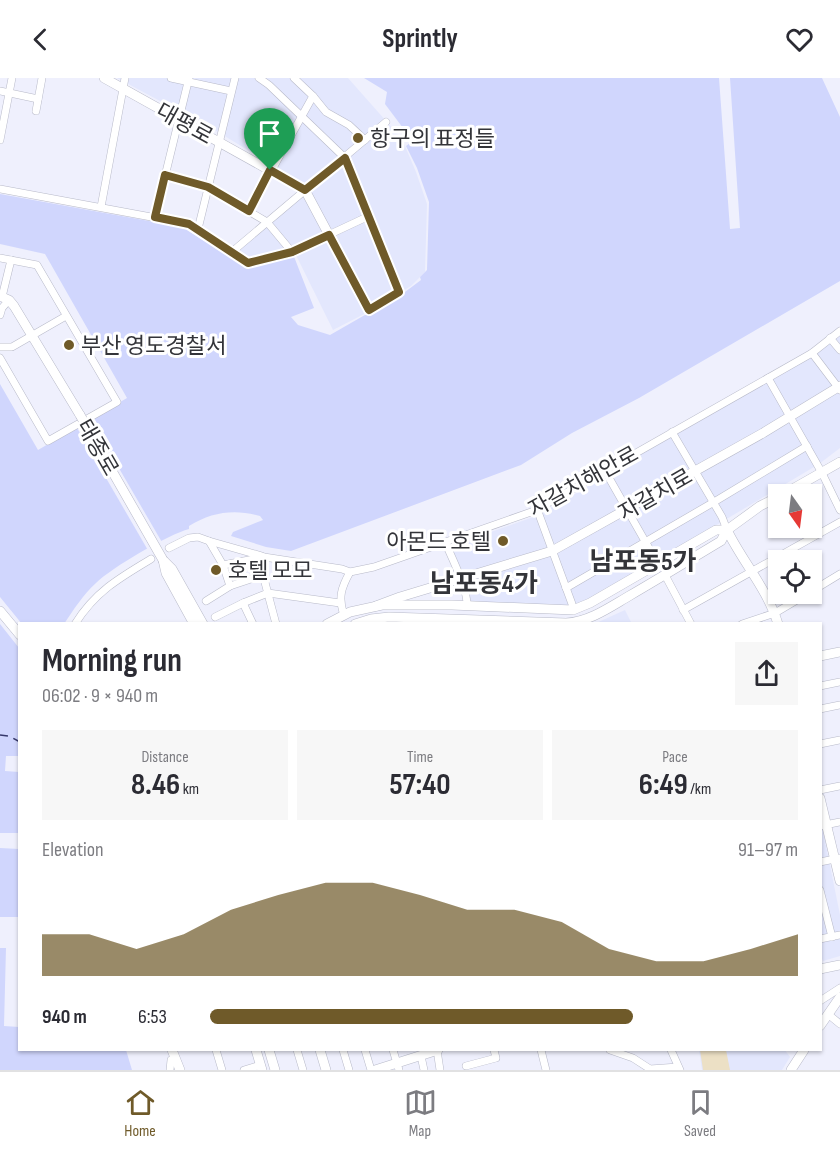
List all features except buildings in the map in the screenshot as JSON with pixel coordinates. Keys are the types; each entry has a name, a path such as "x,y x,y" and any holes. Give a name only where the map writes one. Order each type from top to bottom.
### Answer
{"main road":[{"name":"대평로","path":"104,78 305,190"},
{"path":"305,190 369,310"},
{"name":"태종로","path":"4,298 14,306 32,335 163,560 172,569 202,622"},
{"name":"자갈치로","path":"376,606 552,551 696,471 839,387"},
{"path":"802,484 840,462"},
{"path":"580,622 721,541 727,530 768,502"},
{"path":"331,622 344,615 393,604 573,610 590,603 716,530 727,530"},
{"path":"727,530 775,613 777,622"},
{"name":"태종로","path":"163,560 166,573 193,622"},
{"path":"0,611 18,633"},
{"path":"361,622 370,619 478,622"},
{"path":"822,656 840,652"},
{"path":"824,826 838,858 840,881"},
{"path":"822,966 840,965"},
{"path":"822,1024 840,997"},
{"path":"256,1051 261,1067"},
{"path":"269,1051 275,1070"},
{"path":"320,1051 326,1070"},
{"path":"375,1070 398,1066 435,1051"},
{"path":"791,1070 803,1051"},
{"path":"171,1060 180,1070"}],"street":[{"path":"0,140 12,78"},
{"path":"36,111 42,78"},
{"path":"101,207 125,78"},
{"path":"171,78 189,80 231,91"},
{"path":"198,229 235,78"},
{"path":"259,78 302,115 345,158 399,292 369,310"},
{"path":"294,78 326,112 349,125 365,140"},
{"path":"155,217 189,80"},
{"path":"0,92 38,99"},
{"path":"249,211 313,96"},
{"path":"233,251 386,122"},
{"path":"165,175 208,187 249,211 267,222 292,252"},
{"path":"0,189 189,224 248,263 292,252 369,216"},
{"path":"0,258 38,265 117,402 82,418 48,441 0,358"},
{"path":"0,315 11,260"},
{"path":"0,347 12,347 66,316"},
{"name":"자갈치해안로","path":"350,572 374,567 537,509 768,378 812,352 840,331"},
{"path":"831,338 840,350"},
{"path":"812,352 839,387"},
{"path":"768,378 822,473 840,510"},
{"path":"672,432 714,502 727,530"},
{"path":"566,588 807,446"},
{"path":"604,470 658,564"},
{"path":"537,509 573,610"},
{"path":"683,610 840,522"},
{"path":"169,548 189,538 198,537 264,557 342,568 350,572 342,587 340,603 344,615"},
{"path":"209,541 223,565 230,586"},
{"path":"445,542 464,585 467,606"},
{"path":"223,565 264,557"},
{"path":"77,622 94,598 115,581 150,559"},
{"path":"822,585 840,574"},
{"path":"206,601 230,586 263,575 275,622"},
{"path":"665,575 690,622"},
{"path":"215,617 268,594 340,603"},
{"path":"243,603 252,622"},
{"path":"748,622 775,613 790,604"},
{"path":"822,686 840,682"},
{"path":"822,709 840,705"},
{"path":"822,744 840,740"},
{"path":"822,790 840,786"},
{"path":"824,826 840,822"},
{"path":"822,862 838,858"},
{"path":"822,898 832,937"},
{"path":"822,939 840,935"},
{"path":"822,1000 840,988"},
{"path":"829,1015 840,1024"},
{"path":"216,1051 222,1070"},
{"path":"297,1051 303,1070"},
{"path":"344,1051 349,1070"},
{"path":"365,1051 371,1070"},
{"path":"393,1051 398,1066"},
{"path":"438,1051 440,1070"},
{"path":"466,1066 496,1058 494,1051"},
{"path":"541,1051 546,1070"},
{"path":"612,1051 633,1058 650,1069 679,1068 671,1051"},
{"path":"421,1056 424,1070"},
{"path":"244,1070 261,1067"}],"shaded area":[{"path":"117,78 348,78 402,139 416,172 427,204 425,272 411,286 333,330 293,249 252,260 236,251 311,188 218,132"},
{"path":"840,334 840,448 819,464 785,484 768,484 768,494 573,608 470,603 451,546 536,516"},
{"path":"625,610 631,622 598,622"},
{"path":"822,826 840,915 840,956 823,961"},
{"path":"699,1051 786,1051 790,1057 782,1070 702,1070"},
{"path":"700,1051 726,1051 730,1070 703,1070"}],"water":[{"path":"364,78 719,78 730,229 740,228 730,78 822,78 840,117 840,281 639,398 572,433 521,465 291,551 266,547 231,536 233,532 263,520 260,516 232,512 215,515 168,537 114,569 91,588 65,622 18,622 18,756 6,756 5,771 18,772 18,833 0,833 0,384 38,450 127,398 45,254 0,244 0,194 182,227 244,266 293,254 314,308 291,317 298,325 330,335 405,292 421,280 420,277 427,270 429,202 417,168 406,146 410,143 403,128 385,104 387,92"},
{"path":"0,848 18,849 18,917 0,917"},
{"path":"0,948 6,948 4,1026 18,1027 18,1051 126,1051 132,1070 0,1070"}],"pier":[{"path":"91,420 163,544 149,552 77,428"},
{"path":"0,597 20,622 18,622 18,647 0,624"}],"ferry route":[{"path":"0,735 9,736 18,741"}],"place":[{"name":"항구의 표정들","path":"358,138"},
{"name":"부산 영도경찰서","path":"69,345"},
{"name":"아몬드 호텔","path":"503,541"},
{"name":"호텔 모모","path":"216,570"}],"district":[{"name":"남포동5가","path":"643,561"},
{"name":"남포동4가","path":"484,583"}],"route":[{"path":"345,158 399,292 369,310 329,235 292,252 248,263 189,224 155,217 165,175 208,187 249,211 270,170 305,190 345,158"}]}
